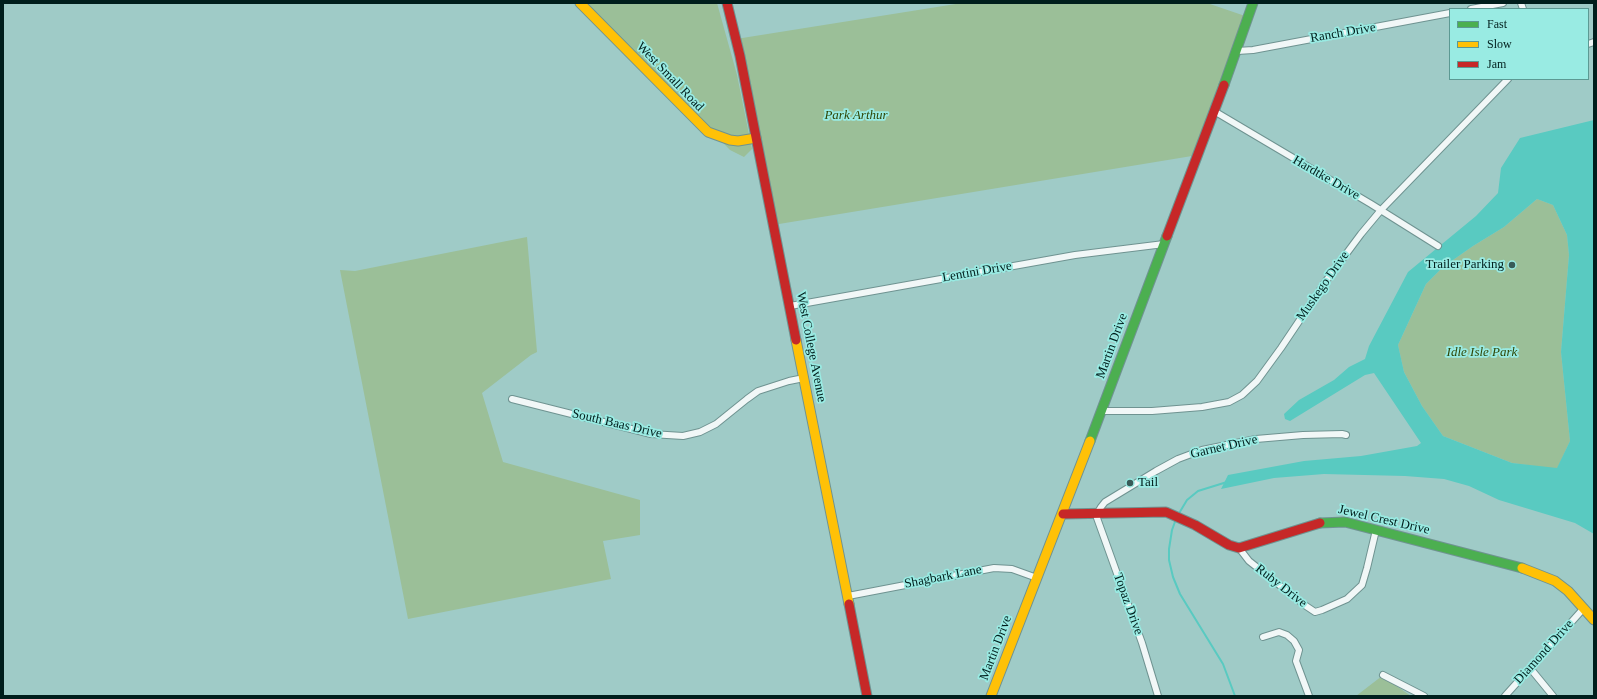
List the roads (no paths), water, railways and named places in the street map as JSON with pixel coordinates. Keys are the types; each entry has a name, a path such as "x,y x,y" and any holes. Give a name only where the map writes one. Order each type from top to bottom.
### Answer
{"street":[{"name":"West Small Road","path":"580,3 708,132 730,140 738,141 756,138"},
{"name":"West College Avenue","path":"727,3 740,56 867,696"},
{"name":"Martin Drive","path":"991,696 1102,411 1237,51 1253,3"},
{"path":"1476,8 1503,3"},
{"name":"Ranch Drive","path":"1237,51 1449,13"},
{"name":"Muskego Drive","path":"1102,411 1152,411 1202,407 1229,402 1242,395 1257,381 1334,270 1381,210 1507,80"},
{"name":"Hardtke Drive","path":"1214,111 1381,210 1438,246"},
{"name":"Lentini Drive","path":"790,306 1075,255 1164,244"},
{"name":"South Baas Drive","path":"512,398 651,434 684,436 700,432 716,424 758,392 789,381 804,378"},
{"name":"Garnet Drive","path":"1097,514 1105,502 1156,471 1191,454 1256,439 1311,435 1346,435"},
{"path":"1062,514 1166,512 1195,524 1228,545 1239,548"},
{"name":"Topaz Drive","path":"1097,514 1097,518 1142,643 1158,696"},
{"name":"Jewel Crest Drive","path":"1239,548 1323,522 1345,522 1537,573 1555,581 1568,591 1594,620"},
{"name":"Ruby Drive","path":"1239,548 1249,561 1315,612 1347,599 1362,585 1376,530"},
{"name":"Shagbark Lane","path":"848,596 994,568 1012,569 1037,578"},
{"name":"Diamond Drive","path":"1504,696 1584,608"},
{"path":"1263,637 1279,632 1287,635 1294,641 1299,650 1296,661 1309,696"},
{"path":"1530,668 1553,696"},
{"path":"1382,675 1424,696"}],"water":[{"path":"1594,120 1594,534 1575,523 1499,500 1469,486 1444,479 1405,476 1324,474 1274,478 1221,489 1228,475 1304,461 1361,456 1417,446 1421,443 1374,373 1365,375 1290,421 1285,419 1284,414 1299,400 1334,380 1349,367 1365,359 1369,346 1408,272 1476,216 1498,193 1501,168 1520,138","holes":["1537,199 1553,205 1567,235 1569,255 1561,352 1570,441 1557,468 1512,463 1443,436 1422,406 1404,372 1398,345 1426,284 1443,267 1504,227"]}],"waterway":[{"path":"1178,515 1187,500 1198,491 1227,482"},
{"path":"1176,519 1172,530 1169,549 1169,560 1173,577 1180,594 1223,664 1235,696"}],"place":[{"name":"Trailer Parking","path":"1512,265"},
{"name":"Tail","path":"1130,483"}],"park label":[{"name":"Park Arthur","path":"856,116"},
{"name":"Idle Isle Park","path":"1482,353"}]}
